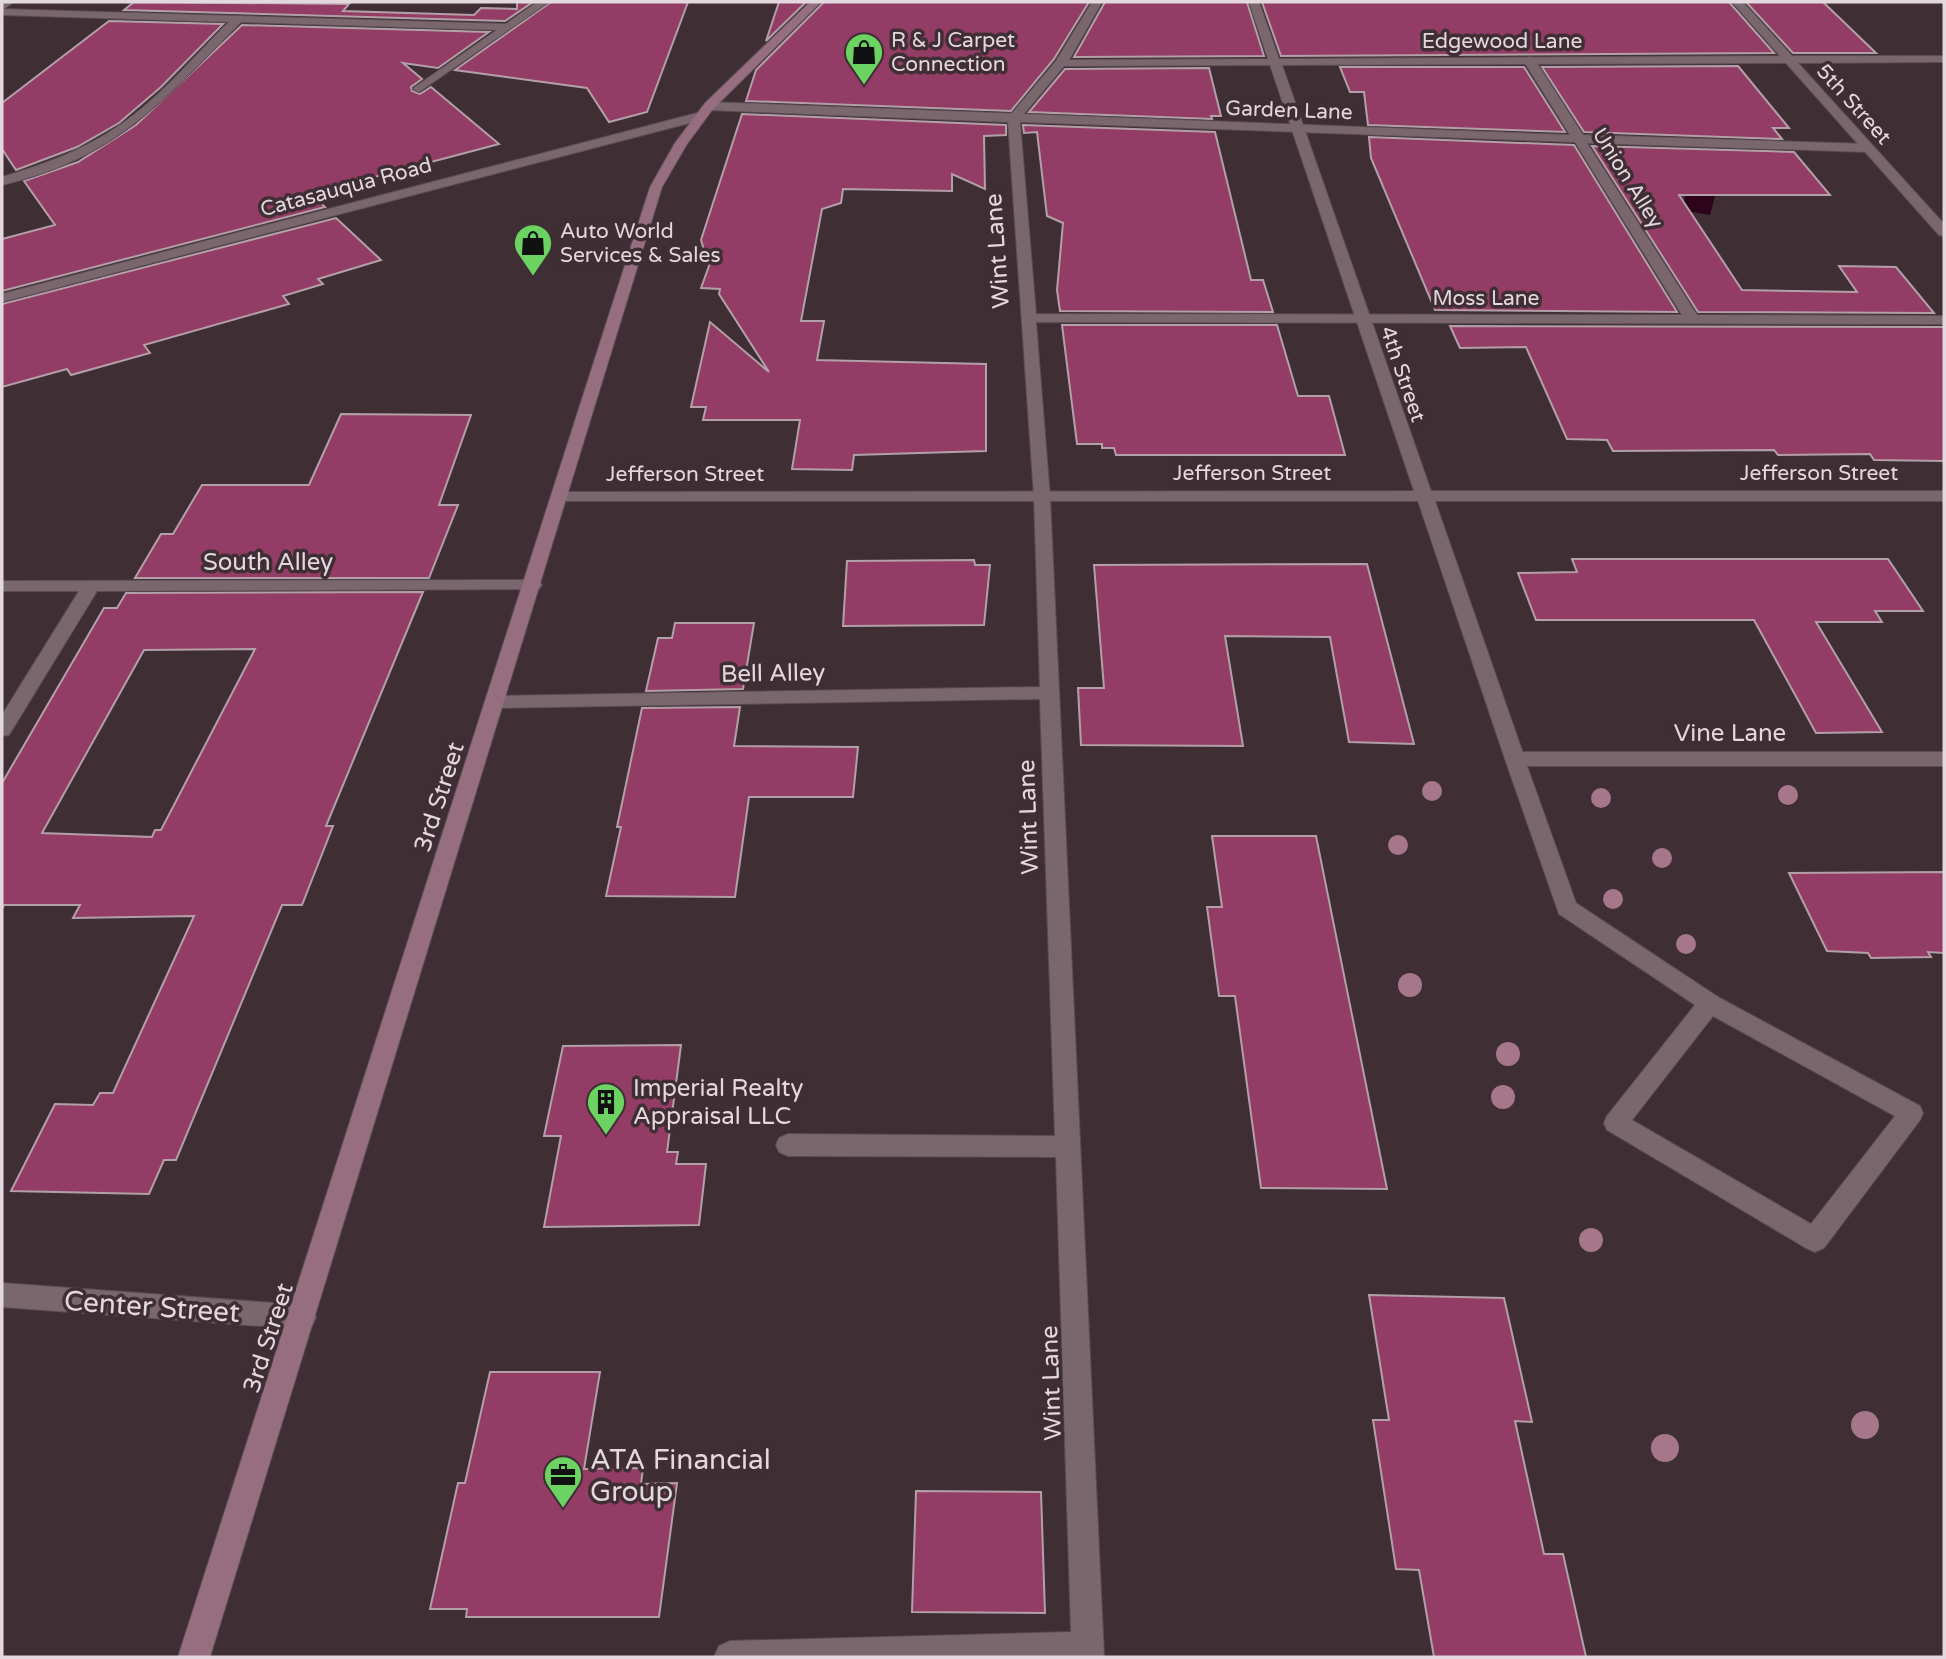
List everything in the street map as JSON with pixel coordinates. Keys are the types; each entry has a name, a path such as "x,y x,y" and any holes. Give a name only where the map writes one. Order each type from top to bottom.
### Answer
{"main road":[{"name":"3rd Street","path":"194,1657 534,585 656,187 681,143 705,111 816,2"}],"street":[{"path":"2,9 9,2"},
{"path":"419,89 544,2"},
{"path":"1014,118 1061,63 1097,2"},
{"name":"4th Street","path":"1254,2 1567,908 1710,1003 1911,1113 1815,1240 1616,1123 1710,1003"},
{"name":"5th Street","path":"1737,2 1944,232"},
{"path":"2,9 508,27"},
{"path":"2,181 51,167 108,138 145,111 238,19"},
{"name":"Edgewood Lane","path":"1061,63 1944,59"},
{"name":"Union Alley","path":"1529,60 1692,319"},
{"name":"Garden Lane","path":"705,111 1014,118 1868,148"},
{"name":"Catasauqua Road","path":"2,298 705,111"},
{"name":"Wint Lane","path":"1014,118 1042,496 1088,1652"},
{"name":"Moss Lane","path":"1028,318 1944,320"},
{"name":"Jefferson Street","path":"561,497 1944,496"},
{"name":"South Alley","path":"2,586 534,585"},
{"path":"2,730 90,587"},
{"name":"Bell Alley","path":"497,702 1049,693"},
{"name":"Vine Lane","path":"1515,759 1944,759"},
{"path":"788,1145 1068,1147"},
{"name":"Center Street","path":"2,1296 302,1317"},
{"path":"732,1657 990,1650 1088,1652"}],"shaded area":[{"path":"1688,188 1716,193 1710,215 1681,210"}],"building":[{"path":"134,2 349,4 343,11 474,15 481,8 517,9 517,2 533,2 505,21 124,10"},
{"path":"551,2 688,2 647,112 609,122 587,88 455,70"},
{"path":"779,2 806,2 766,41"},
{"path":"824,2 1089,2 1054,59 1011,111 746,101 756,70"},
{"path":"1105,2 1247,2 1264,56 1074,57"},
{"path":"1262,2 1729,2 1774,53 1281,56"},
{"path":"1746,2 1823,2 1876,53 1793,53"},
{"path":"109,21 223,24 161,87 119,123 77,147 16,170 2,149 2,103"},
{"path":"242,25 489,32 438,68 403,63 422,79 411,87 412,91 420,94 431,87 499,144 310,194 325,207 2,291 2,239 55,225 24,181 78,162 136,125"},
{"path":"1738,66 1789,128 1773,128 1782,139 1584,132 1542,67"},
{"path":"1340,67 1524,67 1565,132 1368,125 1364,92 1350,92"},
{"path":"1209,68 1221,116 1211,116 1212,119 1029,112 1065,69"},
{"path":"742,114 1006,125 1006,135 984,136 985,189 952,174 952,191 843,189 841,203 822,209 801,321 824,321 817,360 986,364 986,451 854,455 852,470 792,469 800,420 703,420 706,407 691,407 710,322 769,372 719,294 720,289 701,288 709,266 701,240"},
{"path":"1023,125 1215,132 1251,280 1263,280 1273,312 1060,311 1057,290 1063,223 1047,216 1037,132 1024,133"},
{"path":"1369,137 1574,145 1677,312 1435,310 1371,158"},
{"path":"1592,146 1794,152 1830,195 1679,195 1742,290 1857,292 1839,266 1896,267 1934,313 1698,312"},
{"path":"336,218 381,260 318,279 323,284 283,296 289,304 144,345 150,353 71,375 67,369 2,387 2,304"},
{"path":"1062,325 1277,325 1298,396 1329,396 1345,455 1116,455 1114,448 1102,448 1102,444 1077,444"},
{"path":"1450,326 1944,327 1944,461 1874,460 1870,454 1778,455 1774,450 1613,451 1607,440 1567,439 1526,347 1460,348"},
{"path":"341,414 471,415 439,505 458,505 429,578 135,578 161,534 173,534 202,485 309,485"},
{"path":"1572,559 1888,559 1923,611 1875,611 1882,622 1816,622 1882,732 1816,733 1754,620 1536,620 1518,573 1577,572"},
{"path":"974,560 975,565 990,565 984,625 843,626 847,561"},
{"path":"1367,564 1414,744 1349,742 1330,637 1225,636 1243,746 1081,745 1078,688 1104,688 1094,565"},
{"path":"423,592 326,826 333,826 302,905 282,905 176,1160 164,1160 149,1194 11,1191 55,1104 93,1105 100,1093 113,1093 194,916 73,918 80,905 4,905 2,909 2,783 104,608 117,608 126,593","holes":["255,649 161,830 155,830 152,837 42,833 144,650"]},
{"path":"675,623 754,623 743,689 646,691 658,638 672,638"},
{"path":"740,707 734,746 858,747 853,797 749,797 735,897 606,896 621,827 617,827 642,708"},
{"path":"1212,836 1316,836 1387,1189 1261,1188 1235,996 1219,996 1207,907 1222,907"},
{"path":"1944,872 1944,953 1928,952 1931,957 1871,958 1868,953 1827,951 1789,873"},
{"name":"Imperial Realty Appraisal LLC","path":"681,1045 667,1152 678,1152 676,1164 706,1164 699,1225 544,1227 561,1136 544,1136 563,1046"},
{"path":"1369,1295 1504,1298 1532,1422 1515,1421 1544,1554 1563,1554 1586,1657 1434,1657 1419,1570 1396,1569 1373,1420 1389,1420"},
{"name":"ATA Financial Group","path":"490,1372 600,1372 584,1469 643,1468 641,1484 677,1483 659,1617 466,1617 467,1609 430,1609 458,1483 465,1483"},
{"path":"916,1491 1041,1492 1045,1613 912,1612"}],"place":[{"name":"R & J Carpet Connection","path":"864,86"},
{"name":"Auto World Services & Sales","path":"533,277"},
{"name":"Imperial Realty Appraisal LLC","path":"606,1136"},
{"name":"ATA Financial Group","path":"563,1509"}]}
